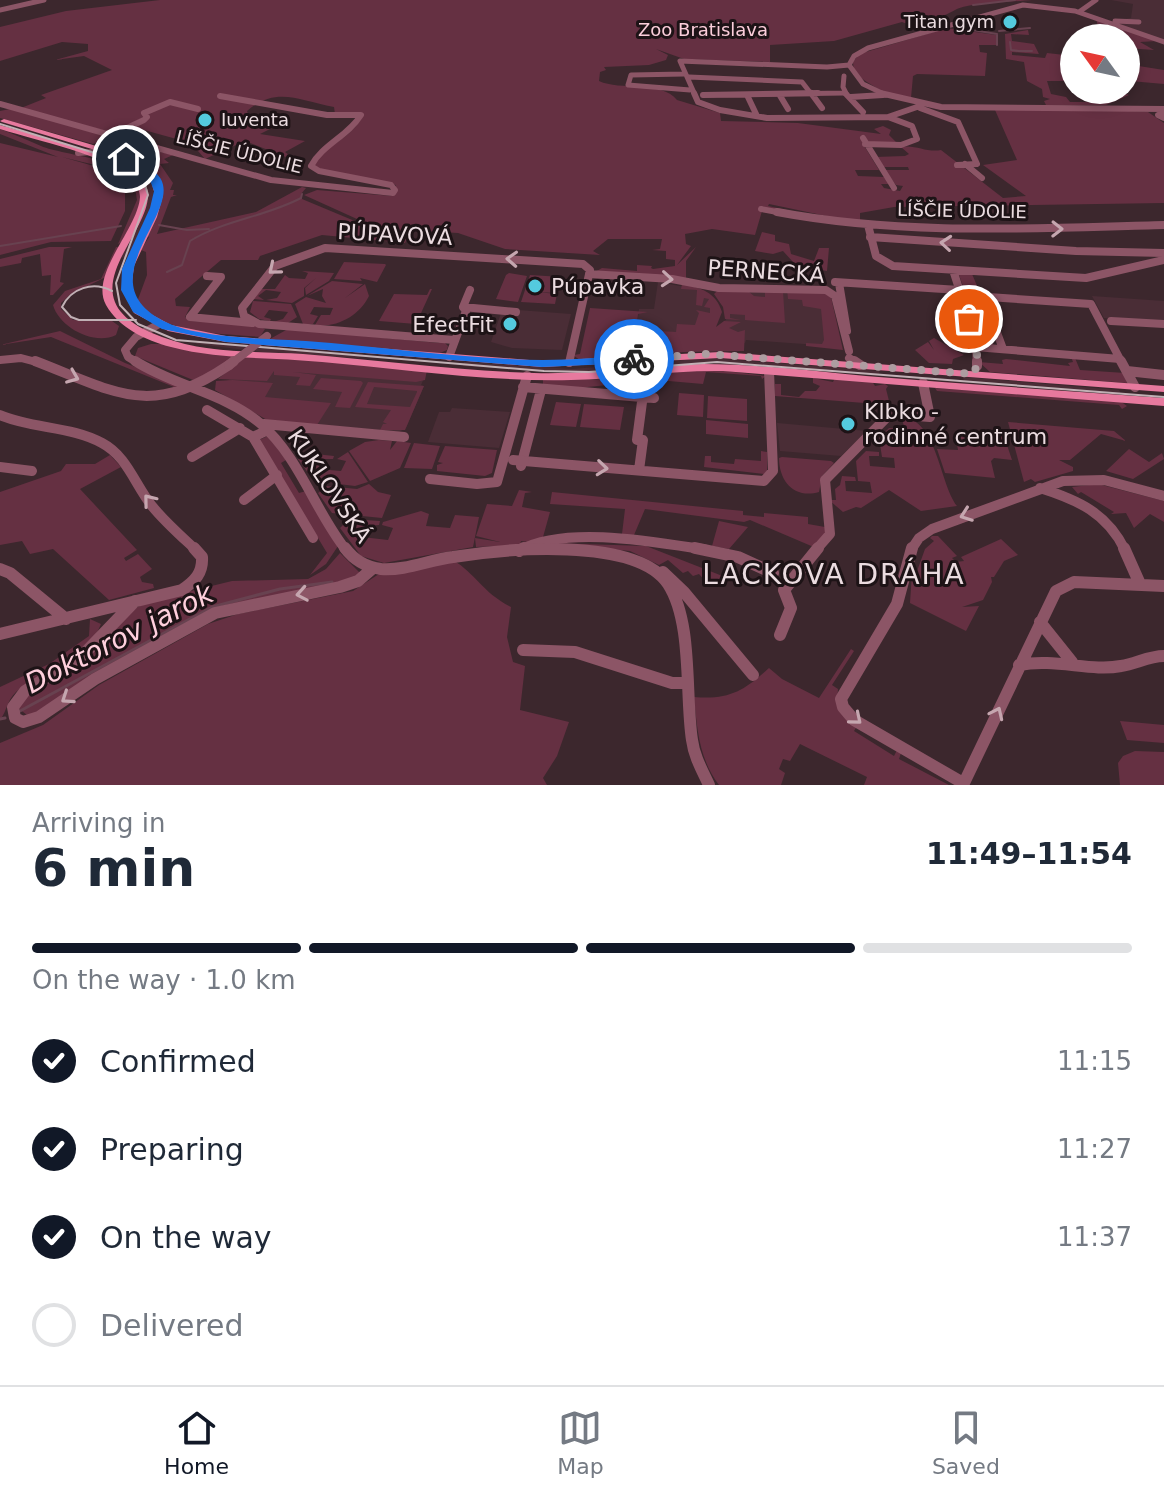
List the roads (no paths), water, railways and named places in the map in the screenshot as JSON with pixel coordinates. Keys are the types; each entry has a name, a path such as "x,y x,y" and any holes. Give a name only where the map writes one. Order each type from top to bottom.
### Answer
{"main road":[{"path":"0,120 146,169 158,183 158,200 125,281 133,305 159,324 208,337 569,364 707,354 850,360 975,370 993,376 1134,393 1164,402"},
{"path":"0,127 95,150 128,170 143,186 141,208 111,271 108,287 116,313 142,333 164,342 201,349 366,363 525,382 695,367 769,377 1134,393 1164,389"},
{"path":"366,363 372,350"}],"street":[{"path":"0,10 44,0"},
{"path":"1080,10 1096,0"},
{"path":"849,65 854,56 868,48 1009,7 1043,6 1080,10 1112,19 1164,42"},
{"path":"1112,19 1139,22"},
{"path":"849,65 831,67 680,59 690,90 702,104 727,113 757,116 864,114 888,117 915,129 917,139 905,144 864,141 894,188"},
{"path":"849,65 860,81 887,95 958,122 977,164 961,165 982,178"},
{"path":"690,90 628,85 631,75 802,82 822,108"},
{"path":"844,76 844,93"},
{"path":"779,94 788,109"},
{"path":"703,95 887,95"},
{"path":"747,95 757,116"},
{"name":"LÍŠČIE ÚDOLIE","path":"0,104 278,182 384,192 395,190 391,185 319,171 311,166 316,156 345,137 361,115 327,115 220,96"},
{"path":"851,97 850,100 864,114"},
{"path":"112,135 146,119 144,113 166,103 198,109"},
{"path":"888,117 916,105 1164,114"},
{"path":"95,150 123,139"},
{"name":"LÍŠČIE ÚDOLIE","path":"761,209 825,222 989,230 1164,225"},
{"path":"868,225 874,256 884,264 1069,277 1105,275 1164,260"},
{"path":"989,230 1007,247"},
{"path":"870,237 1007,247 1164,253"},
{"name":"PÚPAVOVÁ","path":"240,319 244,305 272,268 320,249 583,264 589,271"},
{"path":"953,270 975,338 975,370"},
{"path":"569,364 589,271"},
{"name":"PERNECKÁ","path":"589,271 672,279 719,288 764,286 826,290 835,296 850,360"},
{"path":"207,276 221,277 189,316 454,340"},
{"name":"PERNECKÁ","path":"850,360 837,282 959,290"},
{"path":"463,307 470,290"},
{"path":"1003,349 987,301 990,296 1091,304 1127,371 1134,393"},
{"path":"463,307 516,312"},
{"path":"449,357 466,311 463,307"},
{"path":"1111,321 1164,324"},
{"path":"142,333 159,324"},
{"path":"0,360 23,356 101,387 152,398 169,398 195,388 279,326"},
{"name":"KUKLOVSKÁ","path":"142,333 127,346 125,354 236,407 264,427 278,441 351,557 373,568 475,553 519,551 624,557 668,575 753,675"},
{"path":"975,347 1120,359"},
{"path":"1127,371 1164,375"},
{"path":"517,459 758,481 769,478 773,471 769,377"},
{"path":"517,459 525,382 541,390 654,398"},
{"path":"780,635 791,608 784,590 830,534 825,480 890,414 930,417 923,383"},
{"path":"430,479 477,484 497,482 517,459 541,390"},
{"path":"639,470 643,440 637,440 642,402"},
{"path":"207,410 253,437 313,538"},
{"path":"0,415 25,424 89,436 106,444 134,474 143,495 202,557 203,568 194,582 182,590 0,634"},
{"path":"253,437 264,427 404,437"},
{"path":"192,457 240,428"},
{"path":"278,441 284,433 296,428"},
{"path":"0,467 32,471"},
{"path":"244,500 277,475"},
{"path":"1164,496 1104,480 1063,481 944,523 914,544 906,562 897,604 841,699 843,707 854,720 963,784 1056,591 1065,585 1107,582 1164,586"},
{"path":"1063,481 1064,489 1072,498"},
{"path":"1039,488 1088,504 1109,520 1140,584"},
{"name":"KUKLOVSKÁ","path":"519,551 526,545 549,538 631,540 730,555 773,573"},
{"path":"135,601 74,662 20,695 13,707 15,718 23,722 39,717 118,665 215,613 340,587 358,581 373,568"},
{"path":"0,569 10,573 66,619"},
{"path":"656,571 673,594 694,750 709,785"},
{"path":"94,611 111,623"},
{"path":"1040,622 1072,662"},
{"path":"523,650 575,652 672,683 685,683"},
{"path":"1019,665 1040,661 1119,667 1153,656 1164,656"}],"waterway":[{"path":"973,5 1015,0"},
{"path":"960,25 960,28 997,34"},
{"path":"999,31 1030,28"},
{"path":"997,35 997,45"},
{"path":"1010,42 1011,50 1019,51"},
{"path":"1020,51 1032,51"},
{"path":"167,272 182,265 190,241 217,228 273,210 301,198 302,194"},
{"path":"159,225 187,230 209,229"},
{"path":"0,246 121,226"},
{"name":"Doktorov jarok","path":"20,711 212,607 280,589 332,582"},
{"name":"Doktorov jarok","path":"0,719 5,718"}],"tram line":[{"path":"0,124 98,154 143,178 148,195 116,283 120,305 134,320"},
{"path":"112,291 97,287 83,288 71,295 62,307 71,317 79,320 134,320"},
{"path":"134,320 176,340 544,371 589,372 717,362 1164,397"}],"place":[{"name":"Titan gym","path":"1010,22"},
{"name":"Iuventa","path":"205,120"},
{"name":"Púpavka","path":"535,286"},
{"name":"EfectFit","path":"510,324"},
{"name":"Klbko - rodinné centrum","path":"848,424"}],"district":[{"name":"LACKOVA DRÁHA","path":"834,574"}],"park label":[{"name":"Zoo Bratislava","path":"703,30"}]}
